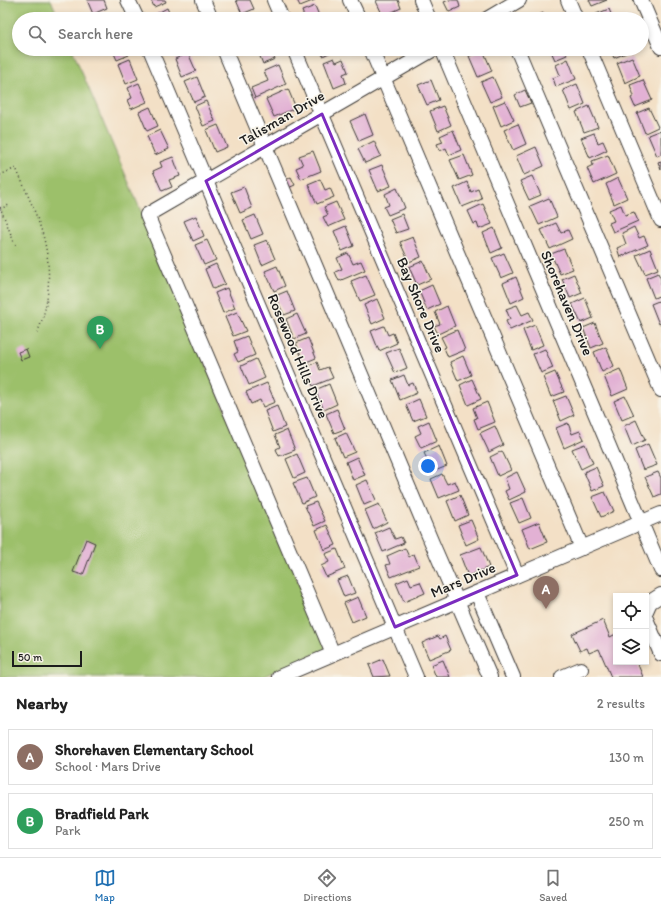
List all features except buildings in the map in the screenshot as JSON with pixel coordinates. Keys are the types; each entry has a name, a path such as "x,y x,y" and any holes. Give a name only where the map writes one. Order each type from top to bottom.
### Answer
{"street":[{"path":"128,0 134,12"},
{"path":"203,0 208,12"},
{"path":"274,0 279,12"},
{"path":"350,0 355,12"},
{"path":"421,0 426,12"},
{"path":"501,10 519,0"},
{"path":"568,0 573,12"},
{"path":"641,0 646,12"},
{"path":"649,19 661,47"},
{"name":"Rosewood Hills Drive","path":"153,56 416,677"},
{"path":"227,56 490,677"},
{"name":"Bay Shore Drive","path":"297,56 517,575"},
{"path":"374,56 582,548"},
{"name":"Talisman Drive","path":"333,654 146,215 422,56"},
{"name":"Shorehaven Drive","path":"445,56 661,570"},
{"path":"520,56 661,390"},
{"path":"591,56 661,220"},
{"name":"Mars Drive","path":"279,677 661,514"},
{"path":"477,593 513,677"},
{"path":"649,604 661,595"},
{"path":"649,626 661,654"},
{"path":"562,677 580,669"}],"path":[{"path":"0,175 16,168 44,239 48,266 47,301 43,319 36,335"},
{"path":"9,205 0,208 16,247"}],"highlighted area":[{"path":"322,114 517,575 395,627 206,181"}],"green space":[{"path":"0,0 51,0 56,12 12,12 12,56 75,56 327,649 262,677 0,677"}],"place":[{"name":"Bradfield Park","path":"100,349"},
{"name":"Shorehaven Elementary School","path":"546,609"}]}
